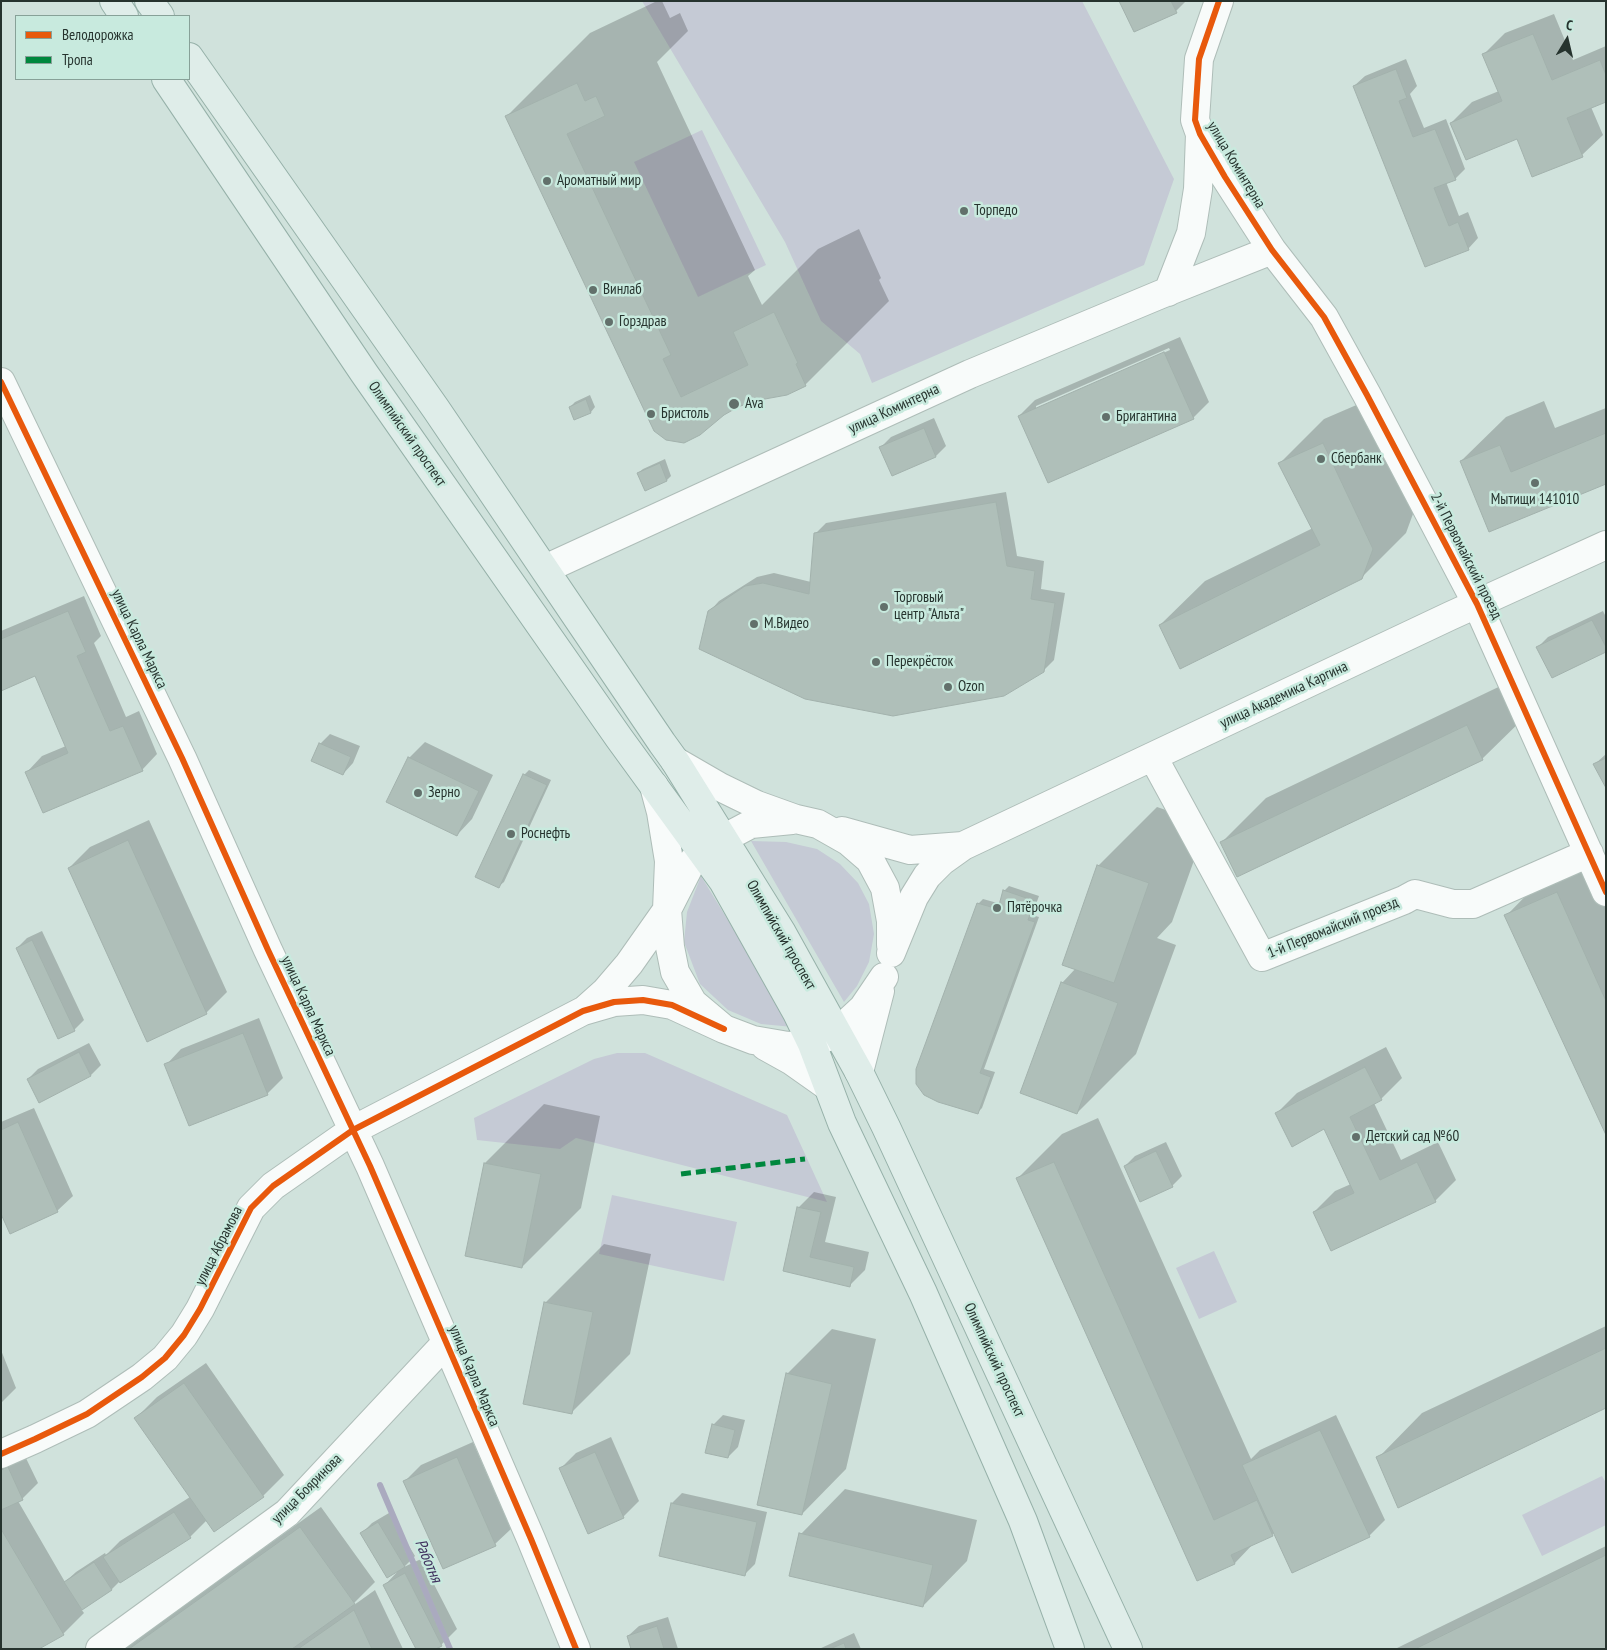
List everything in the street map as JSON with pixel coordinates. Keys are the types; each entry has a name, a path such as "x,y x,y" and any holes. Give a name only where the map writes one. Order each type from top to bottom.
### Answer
{"main road":[{"path":"114,1 123,15"},
{"path":"150,1 159,15"},
{"name":"Олимпийский проспект","path":"190,58 415,380 675,761 712,844 723,881 797,1013 812,1044 842,1123 931,1310 1023,1521"},
{"name":"Олимпийский проспект","path":"167,80 364,374 654,786 712,844 782,933 859,1072 935,1231 1128,1649"},
{"path":"1023,1521 1070,1649"},
{"path":"1023,1521 1089,1649"}],"street":[{"name":"улица Коминтерна","path":"545,569 970,374 1272,250 1225,178 1200,134 1195,120 1199,60 1219,1"},
{"path":"1168,292 1191,233 1198,189 1200,134"},
{"name":"2-й Первомайский проезд","path":"1272,250 1324,317 1477,604 1606,892"},
{"name":"улица Карла Маркса","path":"1,382 178,750 268,950 353,1130 528,1531 576,1649"},
{"name":"улица Академика Каргина","path":"963,846 1606,545"},
{"name":"1-й Первомайский проезд","path":"1153,756 1262,957 1415,894 1453,904 1473,904 1589,853"},
{"name":"Олимпийский проспект","path":"675,761 720,787 757,804 807,822 848,841 870,860 885,888 891,921 887,965 859,1072"},
{"name":"Олимпийский проспект","path":"654,786 661,812 669,861 667,910 670,947 675,972 693,1002 724,1029 753,1040 792,1060 826,1085"},
{"path":"583,1011 605,992 629,964 667,910 690,865 712,844 751,824 807,822 910,850 963,846"},
{"path":"887,965 914,897 927,876 942,861 963,846"},
{"name":"Олимпийский проспект","path":"753,1040 788,1046 812,1044 836,1032 863,1008 887,965"},
{"path":"583,1011 614,1002 642,1000 672,1006 724,1029"},
{"name":"улица Абрамова","path":"1,1454 87,1414 142,1377 165,1358 184,1335 200,1309 251,1208 273,1186 353,1130 583,1011"},
{"name":"улица Бояринова","path":"100,1649 286,1513 446,1343"}],"shaded area":[{"name":"Торпедо","path":"642,1 1082,1 1174,179 1144,265 872,383 860,354 821,321 785,242"},
{"path":"702,130 766,265 698,297 634,162"},
{"path":"751,841 786,842 817,849 840,864 858,883 869,904 874,934 869,962 857,986 844,1002"},
{"path":"701,876 793,1027 761,1024 728,1010 700,984 684,942 687,912"},
{"path":"617,1053 645,1053 787,1115 827,1202 576,1138 560,1149 477,1140 474,1118 594,1059"},
{"path":"612,1195 737,1222 724,1281 599,1254"},
{"path":"1214,1251 1237,1302 1199,1319 1176,1268"},
{"path":"1602,1476 1606,1483 1606,1525 1542,1556 1522,1515"}],"building":[{"path":"1119,1 1171,1 1177,13 1134,32"},
{"path":"1533,34 1552,80 1600,60 1606,75 1606,102 1567,118 1583,157 1532,177 1517,139 1466,160 1450,123 1502,101 1482,54"},
{"path":"1396,69 1407,98 1399,101 1413,137 1435,129 1456,180 1434,188 1449,226 1458,222 1469,250 1425,267 1353,86"},
{"path":"577,83 585,101 596,96 605,116 567,134 671,355 663,359 681,397 748,365 733,332 774,312 798,363 796,364 806,386 787,395 754,401 738,407 724,415 700,435 684,443 666,440 654,431 505,116"},
{"name":"Бригантина","path":"1164,352 1194,419 1048,483 1018,416"},
{"path":"586,399 591,413 574,420 569,407"},
{"path":"924,428 936,457 892,476 879,447"},
{"path":"1606,433 1606,484 1489,532 1460,461 1500,445 1511,472"},
{"path":"1323,443 1373,549 1362,579 1180,669 1159,625 1320,545 1278,463"},
{"path":"660,463 667,481 645,491 637,473"},
{"name":"Торговый центр \"Альта\"","path":"996,502 1007,566 1035,571 1031,599 1055,603 1044,672 1004,696 893,716 805,699 699,649 708,611 745,586 763,583 809,594 814,533"},
{"path":"68,611 86,652 77,656 110,731 123,726 143,771 43,813 25,772 68,753 35,676 1,691 1,639"},
{"path":"1592,620 1606,647 1606,652 1552,678 1536,647"},
{"path":"1467,725 1483,760 1237,877 1220,842"},
{"path":"319,743 351,757 343,775 311,761"},
{"path":"408,757 479,791 457,836 386,802"},
{"path":"1606,758 1606,788 1593,764"},
{"path":"523,774 547,785 499,888 475,877"},
{"path":"128,840 207,1014 147,1042 68,868"},
{"path":"1097,865 1149,883 1114,983 1062,965"},
{"path":"1003,890 1035,901 1028,920 1035,922 980,1073 991,1077 978,1114 938,1102 924,1095 916,1084 916,1069 977,903 998,909"},
{"path":"1557,892 1606,1001 1606,1135 1504,915"},
{"path":"32,940 75,1031 58,1039 16,948"},
{"path":"1061,982 1118,1003 1077,1114 1020,1093"},
{"path":"243,1033 268,1095 189,1126 164,1064"},
{"path":"79,1052 91,1076 39,1103 27,1079"},
{"path":"1365,1067 1382,1100 1350,1117 1380,1180 1417,1162 1436,1202 1331,1251 1313,1212 1354,1193 1324,1129 1292,1147 1275,1113"},
{"path":"18,1122 58,1212 10,1234 1,1214 1,1130"},
{"path":"1156,1151 1173,1187 1140,1202 1124,1166"},
{"path":"1054,1162 1214,1520 1257,1500 1273,1536 1231,1555 1235,1564 1197,1581 1016,1178"},
{"path":"484,1163 541,1174 522,1268 465,1256"},
{"path":"797,1207 821,1212 810,1257 854,1267 850,1287 783,1271"},
{"path":"544,1302 593,1312 572,1414 523,1404"},
{"path":"1606,1348 1606,1408 1398,1508 1376,1457"},
{"path":"786,1373 832,1384 802,1515 757,1505"},
{"path":"184,1383 264,1497 214,1532 134,1418"},
{"path":"712,1424 735,1430 728,1458 705,1453"},
{"path":"1320,1430 1370,1537 1292,1573 1242,1465"},
{"path":"595,1452 624,1518 588,1534 559,1468"},
{"path":"457,1457 496,1546 443,1569 403,1481"},
{"path":"8,1467 23,1500 1,1510 1,1470"},
{"path":"671,1503 757,1522 745,1576 659,1556"},
{"path":"174,1512 191,1538 120,1583 103,1557"},
{"path":"378,1522 405,1567 387,1578 360,1533"},
{"path":"300,1527 355,1604 292,1649 129,1649"},
{"path":"1,1529 64,1635 39,1649 1,1649"},
{"path":"799,1533 933,1565 923,1607 789,1576"},
{"path":"1606,1555 1606,1649 1415,1649"},
{"path":"94,1562 112,1590 82,1610 64,1582"},
{"path":"405,1573 442,1646 436,1649 416,1649 383,1585"},
{"path":"354,1610 372,1649 298,1649"},
{"path":"657,1626 664,1649 631,1649 627,1636"},
{"path":"844,1643 846,1649 830,1649"}],"waterway":[{"name":"Работня","path":"380,1485 450,1649"}],"marked path":[{"path":"681,1174 805,1159"}],"cycle path":[{"path":"1219,1 1199,59 1195,120 1200,134 1272,250 1324,317 1367,395 1477,604 1606,892"},
{"path":"1,382 182,758 268,950 370,1166 531,1539 576,1649"},
{"path":"1,1454 87,1414 142,1377 165,1358 184,1335 200,1309 251,1208 273,1186 353,1130 583,1011 614,1002 643,1000 672,1005 724,1029"}],"place":[{"name":"Ароматный мир","path":"547,181"},
{"name":"Торпедо","path":"964,211"},
{"name":"Винлаб","path":"593,290"},
{"name":"Горздрав","path":"609,322"},
{"name":"Ava","path":"734,404"},
{"name":"Бристоль","path":"651,414"},
{"name":"Бригантина","path":"1106,417"},
{"name":"Сбербанк","path":"1321,459"},
{"name":"Мытищи 141010","path":"1535,483"},
{"name":"Торговый центр \"Альта\"","path":"884,607"},
{"name":"М.Видео","path":"754,624"},
{"name":"Перекрёсток","path":"876,662"},
{"name":"Ozon","path":"948,687"},
{"name":"Зерно","path":"418,793"},
{"name":"Роснефть","path":"511,834"},
{"name":"Пятёрочка","path":"997,908"},
{"name":"Детский сад №60","path":"1356,1137"}]}
